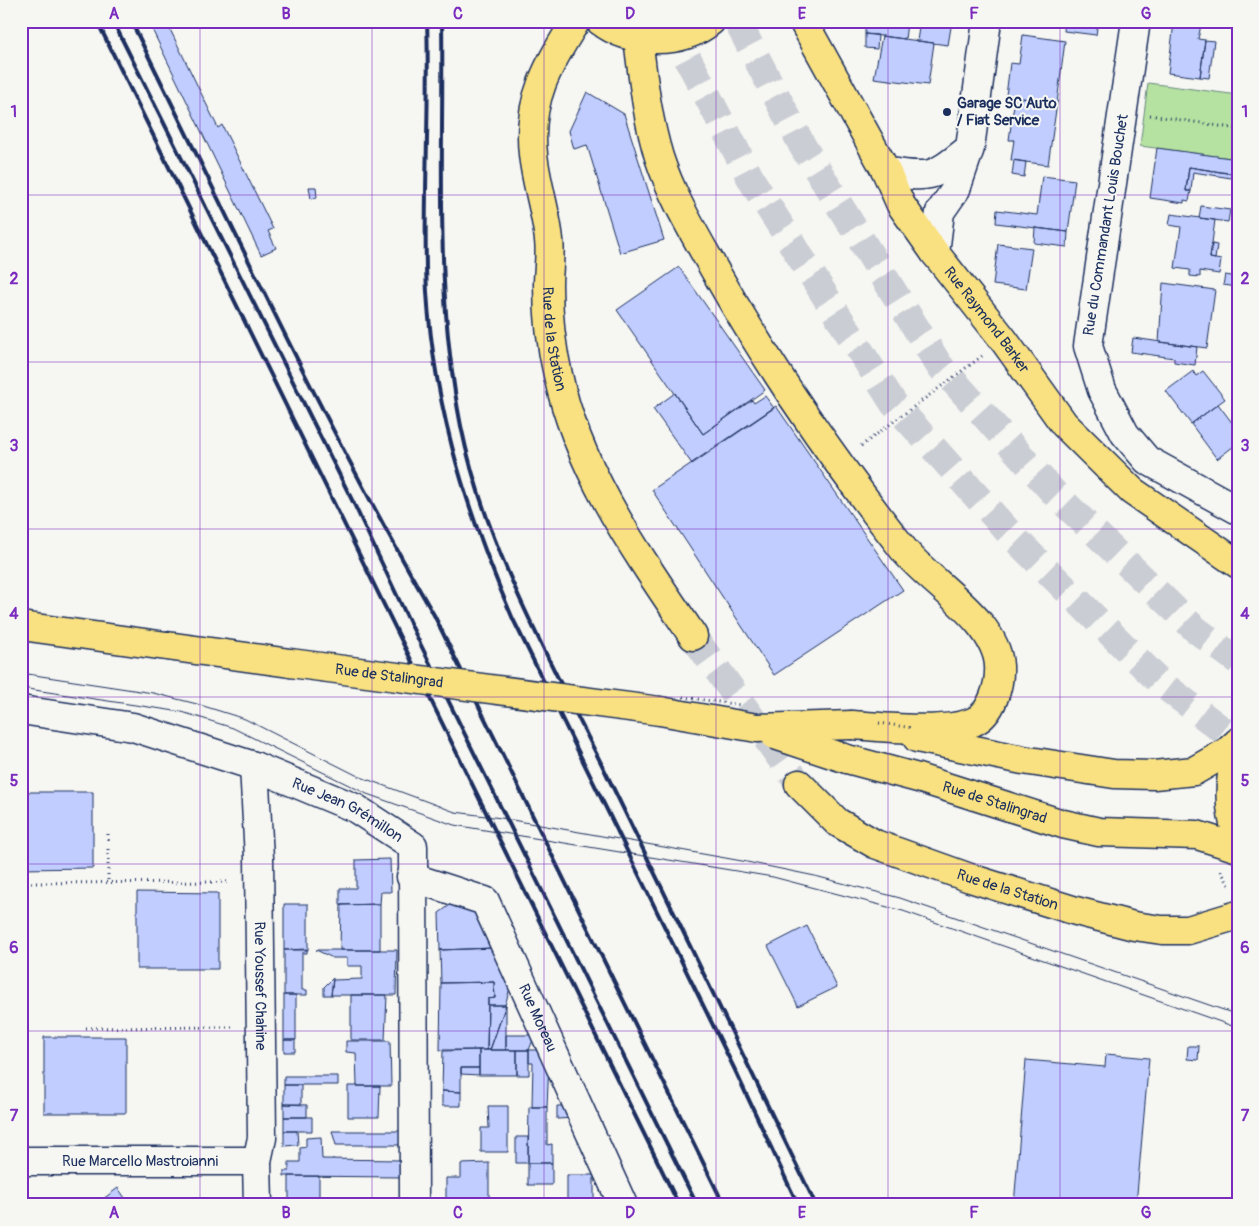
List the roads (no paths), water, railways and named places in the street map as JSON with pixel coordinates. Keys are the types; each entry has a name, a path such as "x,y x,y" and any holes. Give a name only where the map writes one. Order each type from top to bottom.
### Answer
{"main road":[{"name":"Rue de la Station","path":"576,21 551,62 537,95 532,116 533,155 550,241 548,287 552,345 566,405 600,486 647,568 692,636"},
{"path":"600,21 609,28 638,38 662,39 685,34 711,21"},
{"name":"Rue Raymond Barker","path":"803,21 886,172 901,205 935,253 1003,339 1064,424 1132,491 1238,564"},
{"path":"638,38 648,112 659,157 679,205 743,320 812,424 906,552 976,620 997,654 998,679 992,702 975,721 961,725 920,728 852,725"},
{"name":"Rue de Stalingrad","path":"21,626 660,711 757,728 847,759 918,778 1063,824 1100,832 1197,835 1238,848"},
{"name":"Rue de Stalingrad","path":"757,728 852,725 1023,760 1114,774 1154,775 1194,771 1227,752 1238,742"},
{"path":"1238,752 1230,793 1231,813 1238,837"},
{"name":"Rue de la Station","path":"799,784 837,822 876,844 970,878 1076,911 1134,926 1162,930 1188,930 1238,915"}],"street":[{"path":"935,253 940,212 956,189 970,148 987,21"},
{"name":"Rue du Commandant Louis Bouchet","path":"1136,21 1088,346 1102,390 1125,434 1147,460 1238,510"},
{"path":"886,172 917,178 931,175 943,169 970,148"},
{"name":"Rue Jean Grémillon","path":"21,710 133,727 254,766 355,808 413,846 411,877 414,1205"},
{"name":"Rue Youssef Chahine","path":"254,766 259,882 262,1138 258,1161 258,1205"},
{"name":"Rue Moreau","path":"411,877 485,901 623,1205"},
{"name":"Rue Marcello Mastroianni","path":"21,1161 258,1161"}],"tunnel":[{"path":"668,21 752,181 894,404 1013,537 1162,684 1238,742"},
{"path":"737,21 803,147 939,365 1055,494 1195,629 1238,661"},
{"path":"693,636 799,784"}],"tram line":[{"path":"21,673 153,693 245,719 358,776 455,812 501,818 742,861 815,876 900,898 1238,1015"},
{"path":"21,688 182,712 233,728 367,794 454,825 773,877 903,911 1238,1028"}],"railway":[{"path":"97,21 679,1205"},
{"path":"113,21 354,504 410,623 697,1205"},
{"path":"131,21 315,395 393,543 434,615 724,1205"},
{"path":"427,21 426,268 429,314 442,404 452,448 465,491 495,577 513,619 734,1068 798,1205"},
{"path":"442,21 442,224 447,325 461,426 472,472 486,516 522,603 816,1205"}],"place":[{"name":"Garage SC Auto / Fiat Service","path":"947,112"}]}
